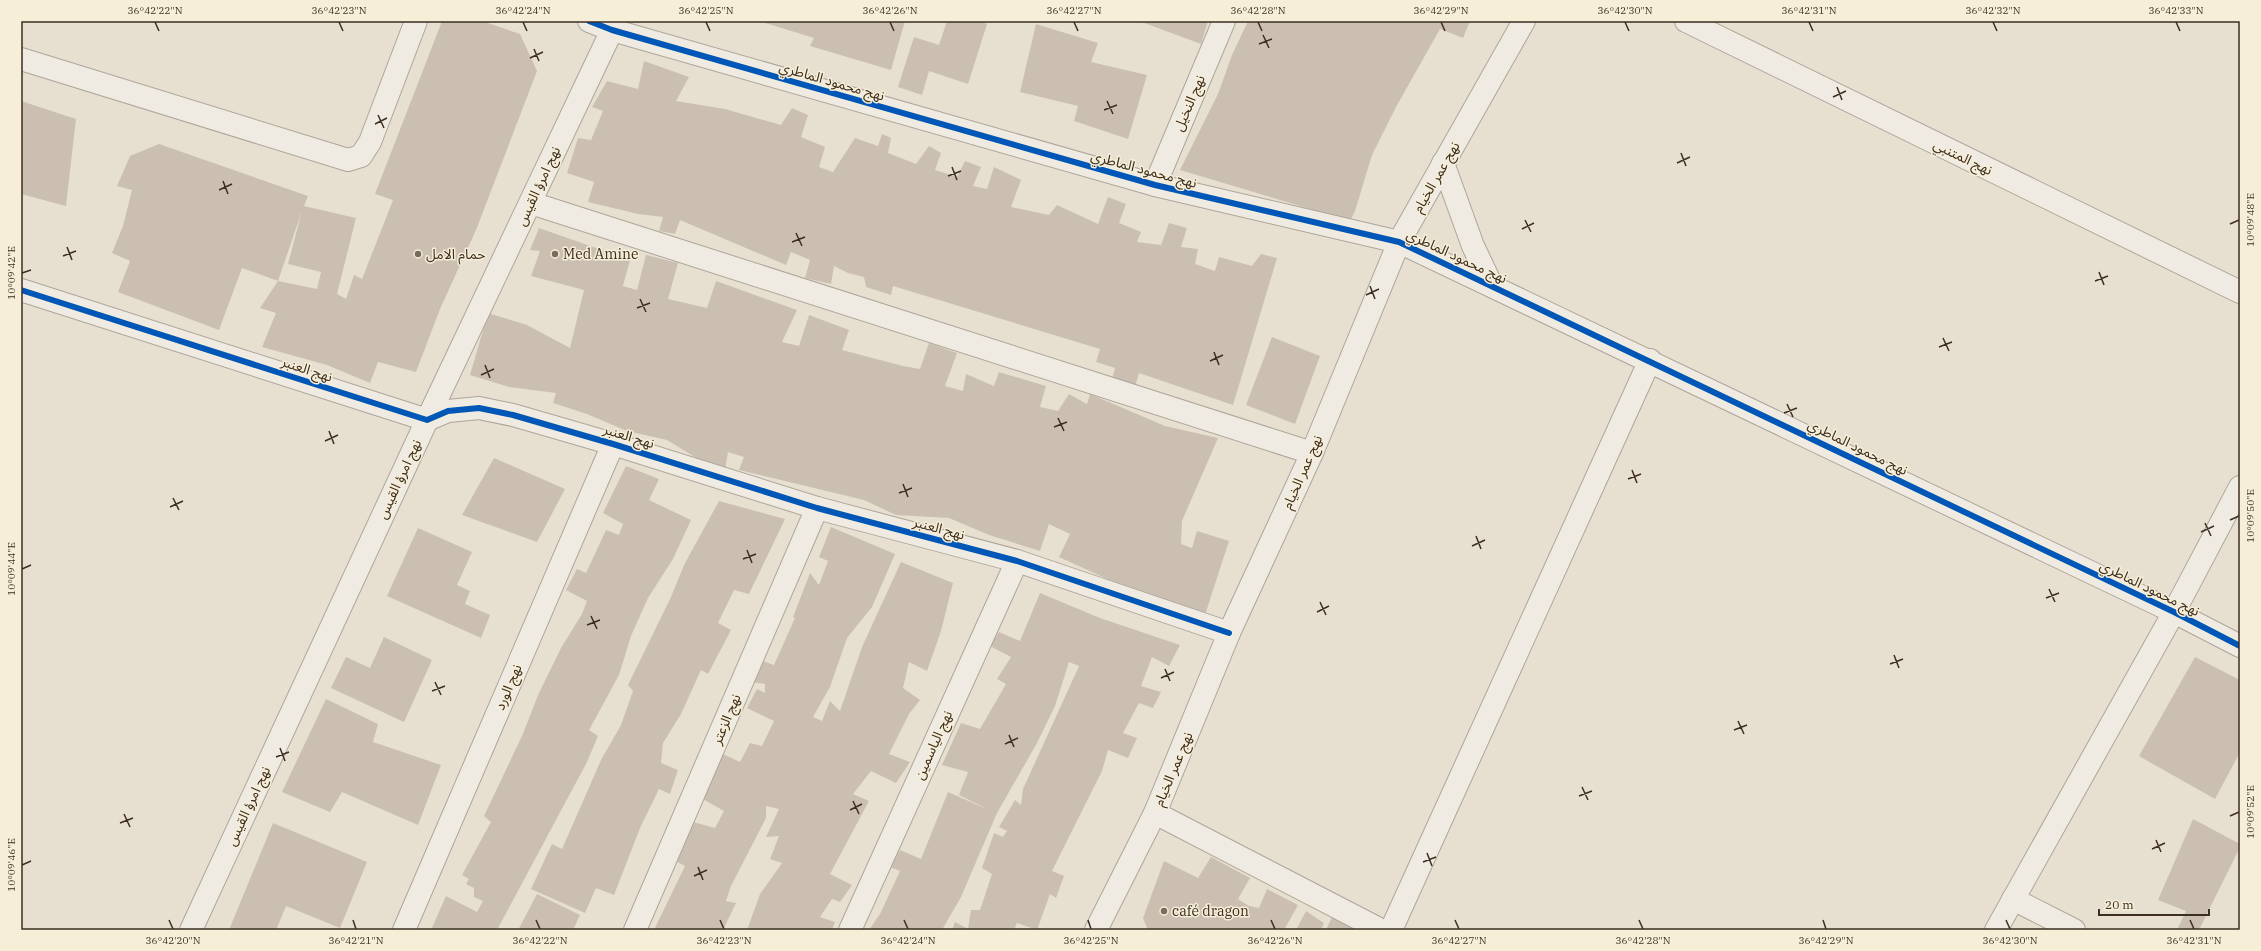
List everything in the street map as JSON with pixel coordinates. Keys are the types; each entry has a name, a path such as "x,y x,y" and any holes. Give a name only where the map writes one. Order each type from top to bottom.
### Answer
{"street":[{"path":"21,59 348,160 361,156 370,142 416,21"},
{"name":"نهج محمود الماطري","path":"589,21 612,30 1155,185 1399,242 1650,360 2174,612 2240,646"},
{"name":"نهج النخيل","path":"1155,185 1224,21"},
{"name":"نهج عمر الخيام","path":"1096,930 1154,813 1229,633 1312,453 1399,242 1524,21"},
{"name":"نهج المتنبي","path":"1686,21 2240,292"},
{"name":"نهج امرؤ القيس","path":"191,930 427,420 612,30"},
{"path":"1443,163 1473,246 1492,286"},
{"path":"531,203 1312,453"},
{"name":"نهج العنبر","path":"21,290 427,420 448,411 479,408 513,415 613,444 817,508 1017,561 1229,633"},
{"path":"1391,930 1650,360"},
{"name":"نهج الورد","path":"404,930 613,444"},
{"path":"1996,930 2174,612 2240,487"},
{"name":"نهج الزعتر","path":"635,930 817,508"},
{"name":"نهج الياسمين","path":"850,930 1017,561"},
{"path":"1154,813 1381,930"},
{"path":"2012,899 2074,930"}],"building":[{"path":"442,21 482,21 520,34 537,71 476,230 440,309 416,372 378,362 370,383 327,365 262,347 276,313 260,308 278,281 242,268 219,330 118,292 130,261 112,253 123,226 132,190 117,186 130,156 159,144 308,196 304,206 356,218 337,294 346,299 354,275 362,279 393,200 375,194","holes":["302,211 288,264 321,272 317,289 278,281"]},
{"path":"759,21 905,21 891,70 810,46 814,38"},
{"path":"947,21 979,21 987,24 968,84 929,71 922,95 898,87 914,37 939,45"},
{"path":"1139,21 1208,21 1201,44"},
{"path":"1248,21 1470,21 1463,38 1440,29 1396,107 1372,155 1355,211 1350,221 1180,170 1218,94 1232,55"},
{"path":"1036,24 1098,43 1091,62 1147,75 1128,139 1074,121 1078,106 1020,92"},
{"path":"644,61 689,77 676,101 725,109 781,125 792,108 808,115 801,137 825,147 819,167 833,172 855,138 878,146 882,134 891,138 888,153 916,164 929,146 941,153 935,170 957,177 965,161 981,167 973,186 987,189 994,167 1021,180 1011,207 1049,215 1057,205 1098,224 1108,197 1126,204 1119,223 1141,232 1137,242 1161,245 1169,223 1187,228 1181,247 1198,249 1195,264 1215,271 1219,257 1252,266 1261,254 1277,258 1233,405 1139,373 1134,391 1111,383 1115,368 1096,362 1100,349 893,286 891,295 866,287 864,277 848,273 834,266 831,284 805,278 810,260 791,252 786,265 680,220 675,234 659,231 663,217 638,214 588,202 594,182 567,173 578,138 591,140 603,111 592,107 607,81 638,89"},
{"path":"21,101 76,119 66,206 21,194"},
{"path":"539,228 630,260 623,286 637,290 646,255 678,263 668,299 707,308 716,281 797,310 782,342 799,346 809,315 849,330 842,350 903,366 920,369 929,343 957,353 945,386 963,391 966,374 994,386 999,372 1046,386 1040,407 1058,411 1069,394 1087,404 1090,394 1165,426 1218,438 1182,521 1181,544 1192,548 1197,531 1229,541 1204,618 1162,604 1059,557 1070,534 1049,524 1040,551 989,535 949,518 896,515 864,500 739,470 744,457 728,452 725,470 703,462 667,440 627,431 587,414 553,403 556,393 509,387 470,375 488,313 527,325 570,348 584,290 531,276 540,251 530,250"},
{"path":"1272,337 1320,356 1295,424 1246,405"},
{"path":"494,458 565,489 537,542 462,515"},
{"path":"626,466 659,479 649,500 691,520 673,559 648,598 631,636 619,675 589,730 598,736 587,762 497,930 431,930 446,896 477,912 483,901 474,897 474,888 466,884 469,879 462,875 491,822 484,816 522,736 539,693 561,648 582,614 587,601 566,590 577,569 586,573 606,530 619,535 623,524 603,513"},
{"path":"719,501 785,519 749,594 734,590 718,623 731,630 708,674 701,670 681,714 663,743 661,763 678,770 670,794 659,789 640,828 614,895 596,888 585,913 531,889 552,844 562,849 601,760 621,725 633,691 628,685 671,597 684,565"},
{"path":"831,527 895,554 872,607 847,638 830,687 813,717 822,721 830,701 840,711 862,647 901,562 953,583 941,631 927,671 909,662 903,688 920,700 909,714 889,754 910,762 896,783 871,771 853,794 869,801 830,874 852,885 840,902 832,899 820,917 835,922 832,930 747,930 760,894 782,863 770,859 779,836 766,837 779,809 766,806 766,818 731,886 726,901 736,903 723,930 654,930 685,866 674,860 693,822 715,828 724,811 701,798 723,754 740,762 750,743 762,746 774,721 747,708 757,689 765,693 765,684 751,682 761,660 774,665 795,618 793,617 810,573 819,585 828,561 819,557"},
{"path":"418,528 472,552 457,585 470,591 465,604 490,615 481,638 387,596"},
{"path":"1040,593 1100,618 1180,645 1169,666 1152,657 1141,686 1161,692 1153,708 1139,703 1123,733 1137,738 1128,758 1108,750 1102,771 1052,871 1064,876 1056,898 1050,894 1037,930 1017,923 1014,930 952,930 955,922 968,929 971,910 980,910 992,874 982,868 994,833 1003,837 1007,831 999,827 1015,800 1021,805 1023,789 1079,666 1069,662 1055,706 1037,743 997,813 961,897 942,930 869,930 880,914 900,871 890,867 900,850 921,859 948,792 989,810 959,795 968,772 942,765 961,723 980,729 1006,684 997,679 1011,657 990,646 999,632 1020,641"},
{"path":"384,637 432,660 404,722 331,688 346,657 370,668"},
{"path":"2195,657 2240,680 2240,752 2215,799 2139,756"},
{"path":"326,699 378,724 373,742 441,765 418,825 342,792 330,812 282,792"},
{"path":"2193,819 2240,844 2240,847 2199,930 2177,930 2186,911 2158,900"},
{"path":"273,823 367,862 340,928 286,906 276,930 229,930"},
{"path":"1211,857 1250,878 1238,899 1249,906 1259,908 1267,889 1298,905 1284,930 1148,930 1143,918 1164,861 1198,878"},
{"path":"537,894 580,915 573,930 518,930"},
{"path":"1306,911 1324,923 1321,930 1296,930"},
{"path":"1332,917 1356,930 1326,930"}],"cycle path":[{"path":"589,21 612,30 1155,185 1399,242 2174,612 2240,646"},
{"path":"21,290 427,420 448,411 479,408 513,415 613,444 817,508 1017,561 1229,633"}],"place":[{"name":"حمام الامل","path":"418,254"},
{"name":"Med Amine","path":"555,254"},
{"name":"café dragon","path":"1164,911"}]}
